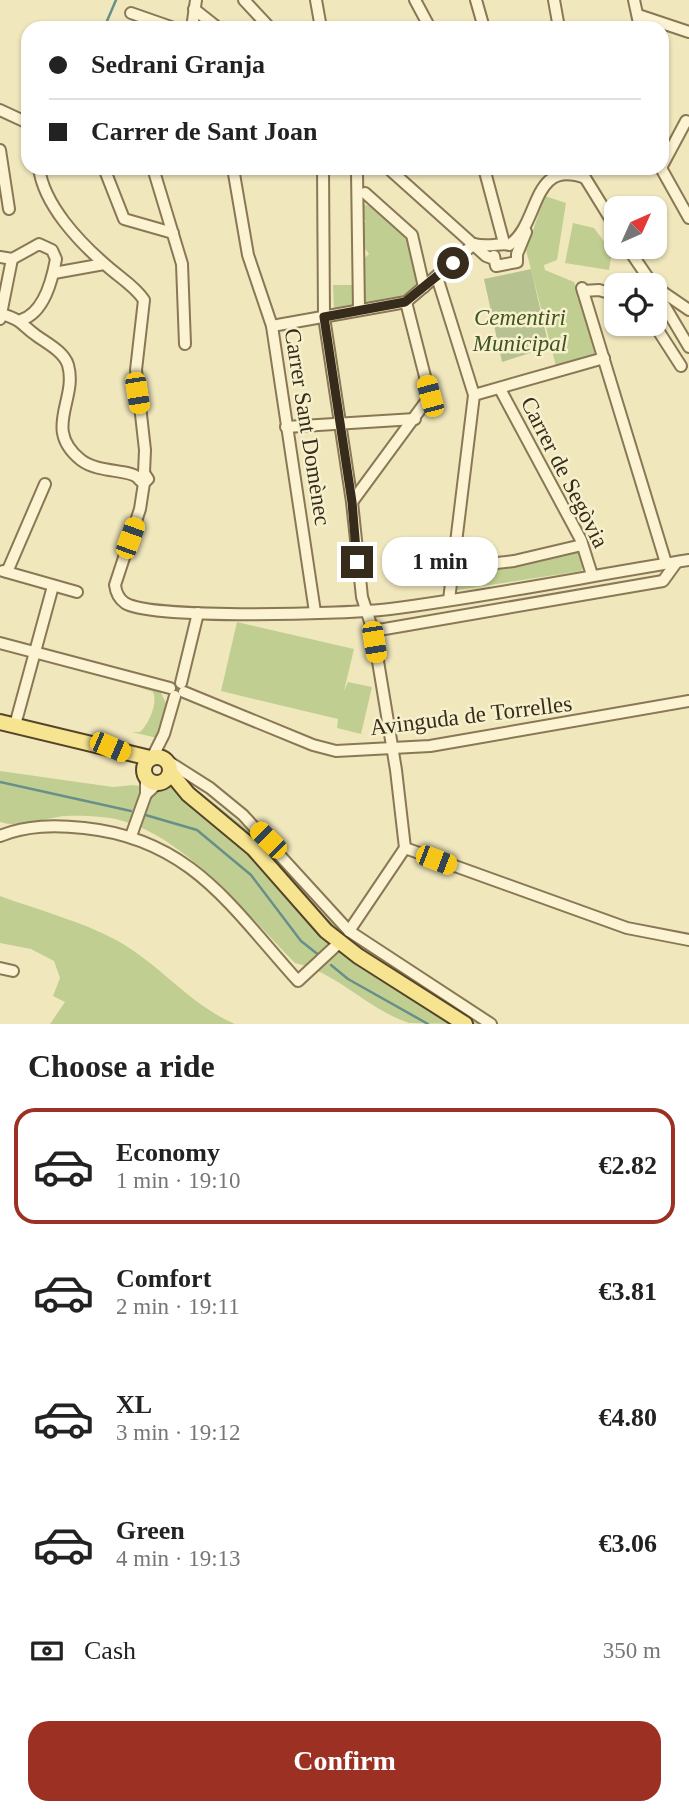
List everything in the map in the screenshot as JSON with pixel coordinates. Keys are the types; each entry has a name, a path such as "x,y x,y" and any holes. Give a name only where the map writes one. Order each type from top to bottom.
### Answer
{"main road":[{"path":"0,722 110,747 157,769 239,835 313,918 340,941 465,1024"}],"street":[{"path":"244,0 264,21"},
{"path":"316,0 320,21"},
{"path":"415,0 426,21"},
{"path":"476,0 482,21"},
{"path":"554,0 558,21"},
{"path":"634,0 639,21"},
{"path":"195,4 211,21"},
{"path":"131,13 154,21"},
{"path":"638,15 656,21"},
{"path":"669,25 689,32"},
{"path":"0,110 21,120"},
{"path":"669,152 686,121"},
{"path":"0,150 9,209"},
{"path":"40,175 49,201 104,264 144,300 136,370 145,450 140,509 118,570 116,594 124,603 138,608 198,613 367,611 689,561"},
{"path":"107,175 124,219 173,233"},
{"path":"155,175 182,264 185,344"},
{"name":"Carrer Sant Domènec","path":"234,175 248,255 272,326 315,612"},
{"path":"0,836 16,830 54,825 131,836 183,860 205,879 298,981 340,941 405,848 373,631 362,597 352,502 324,317 323,175"},
{"path":"357,175 359,310"},
{"path":"396,175 494,259 496,267 517,262 507,247 486,175"},
{"path":"494,259 507,247 525,240 526,226 544,184 559,175"},
{"path":"583,175 604,209"},
{"path":"665,175 689,218"},
{"path":"365,192 412,235 424,287"},
{"path":"45,244 56,259 54,273 40,305 32,316 21,320 1,317 6,258 32,246 45,244"},
{"path":"272,326 405,302 474,244 507,247"},
{"path":"54,273 104,264"},
{"path":"437,277 474,395 449,600"},
{"path":"373,631 663,581 671,563 582,290 604,291"},
{"path":"667,296 689,310"},
{"path":"352,502 430,396 405,302"},
{"path":"667,309 689,347"},
{"path":"21,320 33,334 58,351 68,363 69,377 61,424 68,446 80,460 96,469 142,477"},
{"path":"662,336 681,366"},
{"path":"474,395 604,358"},
{"name":"Carrer de Segòvia","path":"500,389 582,545 592,575"},
{"path":"286,427 415,419"},
{"path":"45,484 3,571 77,592"},
{"path":"453,568 514,561 582,545"},
{"path":"15,725 53,586"},
{"path":"131,836 157,769 164,734 198,613"},
{"name":"Avinguda de Torrelles","path":"0,643 178,690 313,745 336,751 392,750 489,737 689,701"},
{"path":"157,769 210,788 243,815 340,941 491,1024"},
{"path":"0,826 16,830"},
{"path":"405,848 626,928 689,940"},
{"path":"0,968 13,971"}],"green space":[{"path":"545,196 566,203 557,260 544,265 545,270 574,282 596,349 593,356 556,366 526,250"},
{"path":"361,204 383,213 403,231 411,245 419,285 402,298 334,310 333,285 355,285 361,261 369,254 362,245 361,227 366,221 361,218"},
{"path":"573,223 594,228 604,241 604,259 611,259 609,270 565,263"},
{"name":"Cementiri Municipal","path":"531,269 549,347 502,362 484,279"},
{"path":"579,550 584,567 581,571 457,590 456,576 463,571 540,562"},
{"path":"237,622 354,649 344,691 348,682 372,687 361,734 337,728 338,719 221,691"},
{"path":"103,675 160,691 167,705 157,738 132,732 140,732 149,719 154,702 153,692"},
{"path":"0,771 113,787 133,785 162,789 172,783 177,774 251,832 320,912 351,940 489,1024 409,1023 380,1009 325,975 295,963 207,873 156,835 129,823 79,816 22,824 0,822"},
{"path":"0,896 74,921 116,940 204,1006 235,1024 50,1024 65,1002 53,996 60,978 54,961 31,949 0,943"}],"waterway":[{"path":"107,21 116,0"},
{"path":"0,782 131,811"},
{"path":"142,814 197,830 251,875 301,941 320,956"},
{"path":"331,965 348,979 428,1024"}],"route":[{"path":"357,562 352,502 324,317 405,302 453,263"}]}
